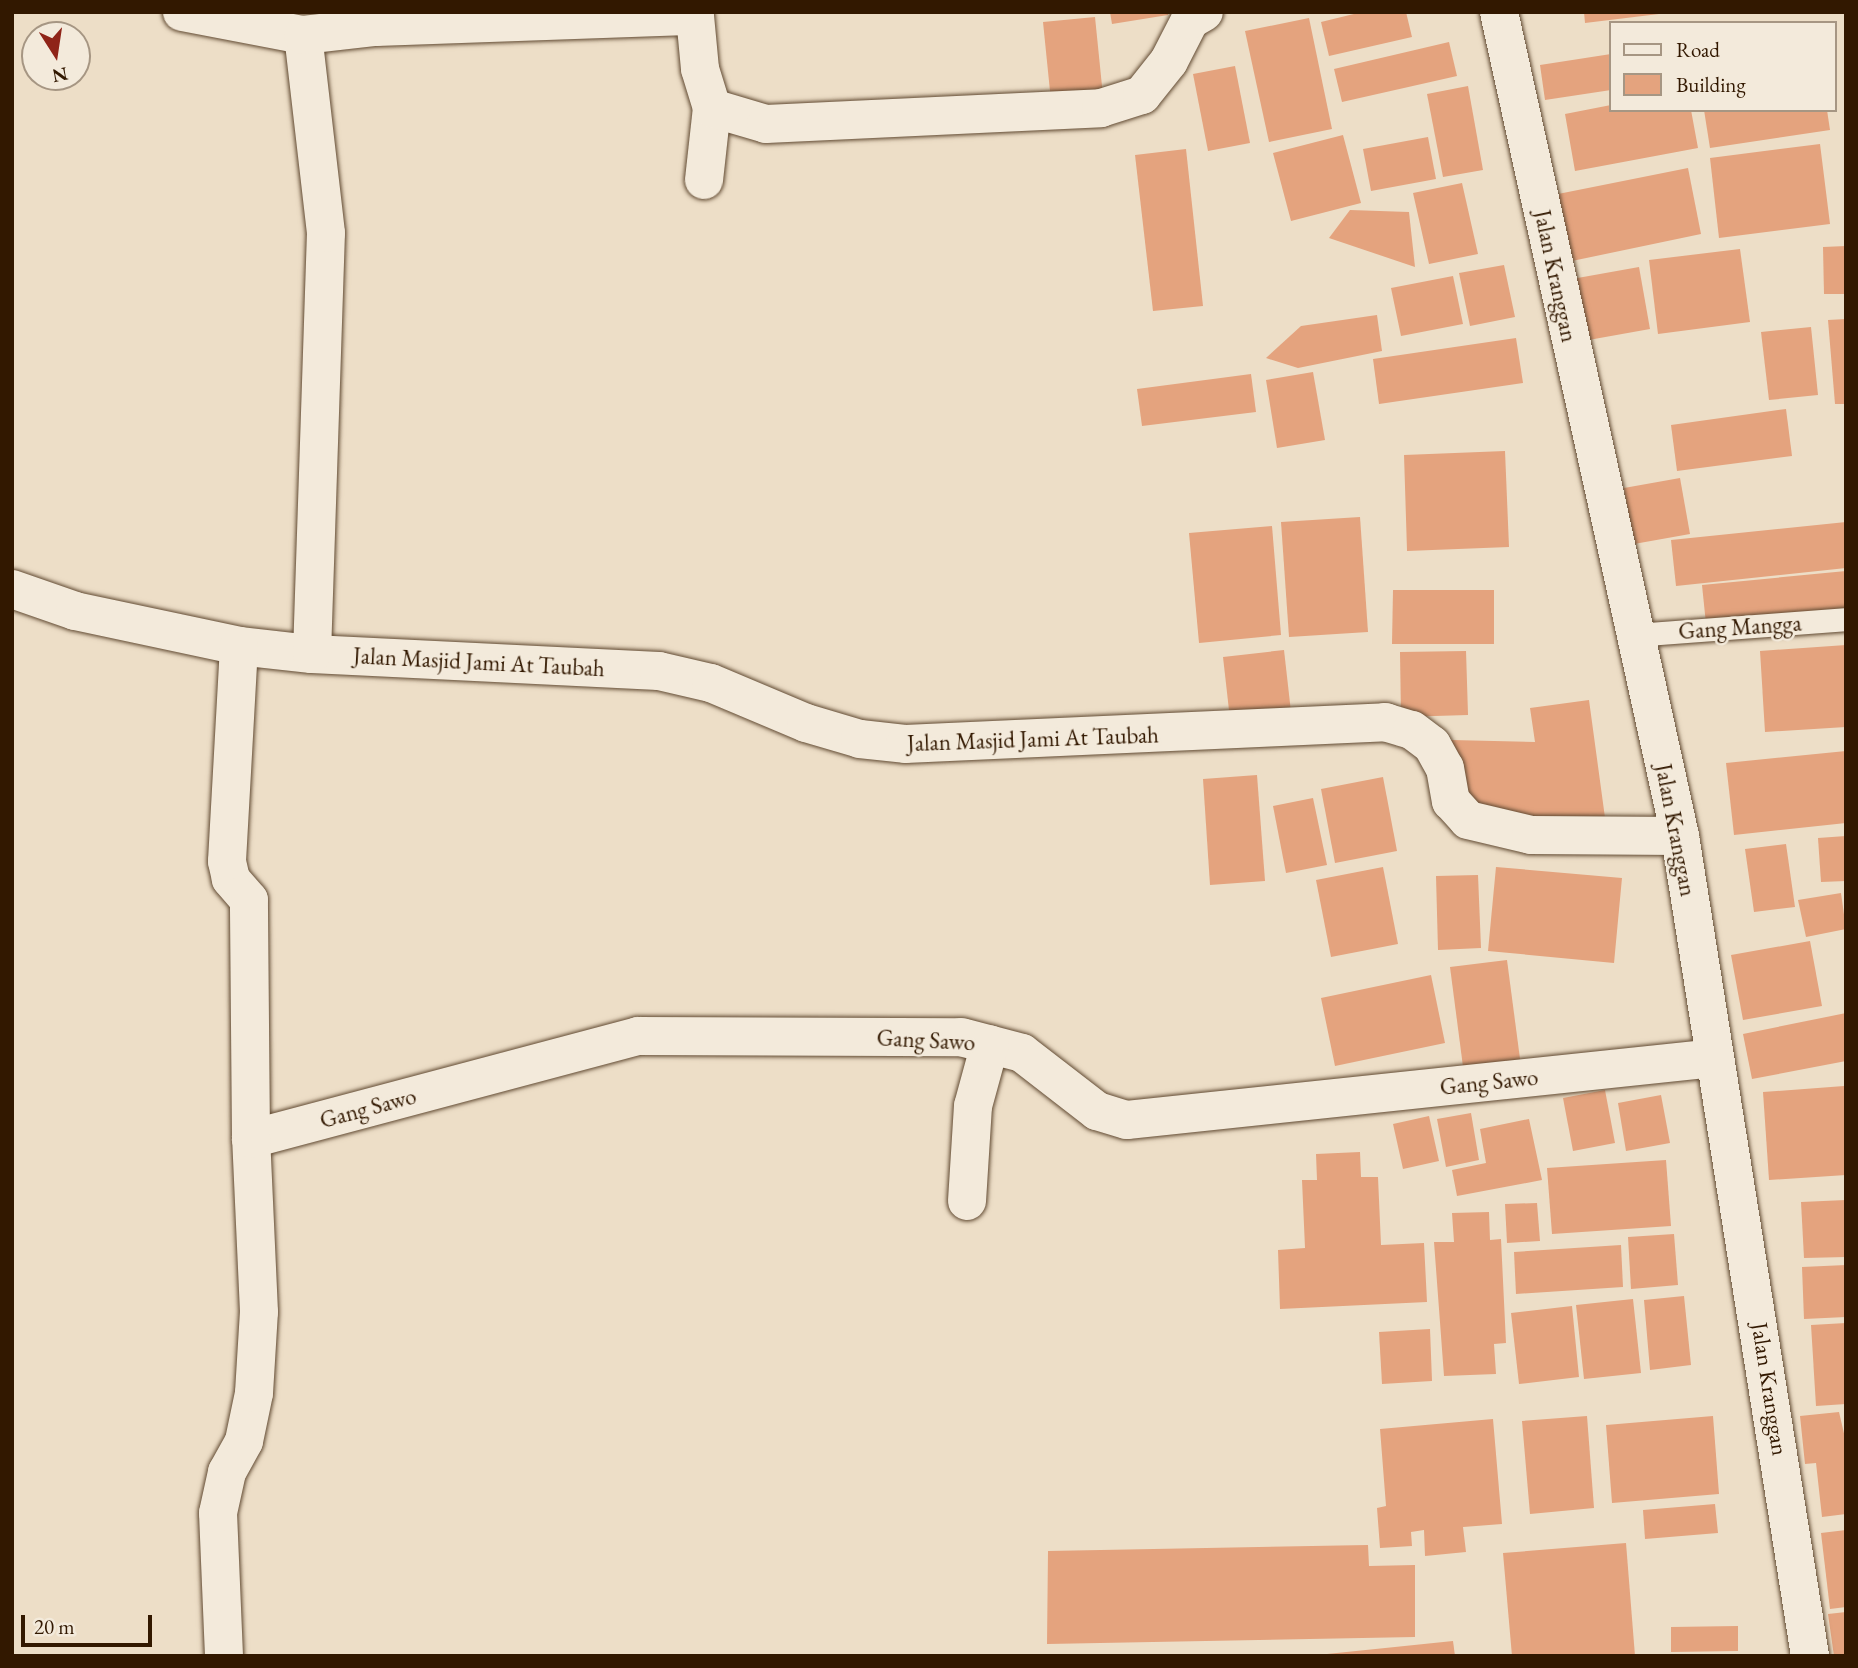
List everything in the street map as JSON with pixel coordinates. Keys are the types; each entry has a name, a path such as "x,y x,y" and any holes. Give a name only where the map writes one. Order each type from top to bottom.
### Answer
{"street":[{"path":"181,12 303,35 376,19 695,14 700,69 712,108 704,180"},
{"path":"712,108 766,124 1101,108 1142,95 1169,61 1190,20 1203,12"},
{"name":"Jalan Kranggan","path":"1499,12 1680,836 1810,1656"},
{"path":"303,35 326,233 312,654"},
{"name":"Jalan Masjid Jami At Taubah","path":"12,589 75,611 239,646 312,654 659,671 711,683 806,723 860,739 905,744 1385,722 1412,730 1432,746 1445,768 1451,802 1468,820 1531,835 1680,836"},
{"path":"225,1656 218,1513 227,1472 244,1441 254,1392 259,1312 251,1139 250,900 231,879 227,861 239,646"},
{"name":"Gang Sawo","path":"251,1139 638,1036 961,1037 1023,1053 1097,1111 1127,1120 1714,1058"},
{"path":"967,1201 973,1106 990,1044"}],"lane":[{"name":"Gang Mangga","path":"1634,635 1846,619"}],"building":[{"path":"1110,12 1168,12 1168,15 1112,24"},
{"path":"1362,12 1406,12 1412,37 1329,56 1321,22"},
{"path":"1584,12 1659,12 1659,14 1585,23"},
{"path":"1095,17 1103,96 1051,101 1043,22"},
{"path":"1309,18 1332,129 1269,142 1245,31"},
{"path":"1449,42 1457,76 1342,102 1334,69"},
{"path":"1610,54 1610,90 1545,100 1540,65"},
{"path":"1235,66 1250,143 1208,151 1193,74"},
{"path":"1468,86 1483,170 1443,177 1427,94"},
{"path":"1610,105 1610,112 1691,112 1698,148 1575,171 1565,114"},
{"path":"1704,112 1827,112 1830,130 1710,148"},
{"path":"1343,135 1361,203 1291,221 1273,153"},
{"path":"1428,137 1436,179 1371,191 1363,149"},
{"path":"1820,144 1830,224 1719,238 1710,158"},
{"path":"1186,149 1203,306 1153,311 1135,155"},
{"path":"1688,168 1701,234 1572,261 1558,194"},
{"path":"1462,183 1478,254 1429,264 1413,193"},
{"path":"1350,210 1409,212 1415,267 1329,238"},
{"path":"1846,246 1846,294 1824,294 1823,247"},
{"path":"1740,249 1750,322 1658,334 1649,260"},
{"path":"1504,265 1515,317 1470,326 1459,273"},
{"path":"1639,267 1650,329 1583,341 1572,279"},
{"path":"1453,276 1463,324 1401,336 1391,288"},
{"path":"1377,315 1382,351 1298,368 1266,358 1301,326"},
{"path":"1846,319 1846,404 1835,404 1828,320"},
{"path":"1811,327 1818,395 1769,400 1761,332"},
{"path":"1516,338 1523,383 1379,404 1373,359"},
{"path":"1313,372 1325,440 1277,448 1266,380"},
{"path":"1251,374 1256,412 1142,426 1137,389"},
{"path":"1786,409 1792,456 1677,471 1671,425"},
{"path":"1505,451 1509,547 1407,551 1404,455"},
{"path":"1680,478 1690,534 1634,544 1624,488"},
{"path":"1360,517 1368,632 1289,637 1281,522"},
{"path":"1846,522 1846,568 1676,586 1671,540"},
{"path":"1272,526 1281,635 1199,643 1189,533"},
{"path":"1846,571 1846,610 1706,624 1702,585"},
{"path":"1393,590 1494,590 1494,644 1392,644"},
{"path":"1846,645 1846,727 1765,732 1760,651"},
{"path":"1284,650 1291,712 1230,719 1223,657"},
{"path":"1466,651 1468,715 1401,717 1400,652"},
{"path":"1589,700 1606,825 1461,809 1451,740 1535,742 1530,708"},
{"path":"1846,751 1846,823 1734,835 1726,763"},
{"path":"1257,775 1265,881 1210,885 1203,779"},
{"path":"1383,777 1397,851 1335,863 1321,789"},
{"path":"1313,798 1327,865 1286,873 1273,806"},
{"path":"1846,836 1846,881 1821,882 1818,838"},
{"path":"1786,844 1795,907 1754,912 1745,849"},
{"path":"1383,867 1398,944 1331,957 1316,880"},
{"path":"1496,867 1622,878 1614,963 1488,951"},
{"path":"1478,875 1481,948 1438,950 1436,876"},
{"path":"1841,893 1846,929 1806,937 1798,900"},
{"path":"1810,941 1822,1006 1743,1020 1731,955"},
{"path":"1507,960 1522,1074 1465,1082 1450,967"},
{"path":"1431,975 1445,1043 1335,1066 1321,998"},
{"path":"1846,1013 1846,1061 1752,1079 1743,1034"},
{"path":"1844,1086 1846,1175 1769,1180 1763,1092"},
{"path":"1605,1090 1615,1143 1573,1151 1563,1098"},
{"path":"1661,1095 1670,1143 1626,1151 1618,1103"},
{"path":"1471,1113 1479,1160 1446,1167 1437,1119"},
{"path":"1429,1116 1439,1161 1403,1169 1393,1124"},
{"path":"1529,1119 1542,1180 1457,1196 1452,1170 1486,1163 1480,1129"},
{"path":"1360,1152 1361,1177 1378,1177 1381,1245 1424,1243 1427,1302 1280,1309 1278,1250 1305,1248 1302,1180 1317,1180 1316,1154"},
{"path":"1666,1160 1671,1226 1552,1234 1547,1168"},
{"path":"1846,1200 1846,1257 1804,1258 1801,1202"},
{"path":"1537,1203 1540,1241 1507,1243 1505,1204"},
{"path":"1489,1212 1490,1240 1501,1239 1506,1343 1494,1344 1496,1374 1444,1376 1434,1242 1454,1242 1452,1213"},
{"path":"1674,1234 1678,1285 1631,1289 1628,1237"},
{"path":"1621,1245 1623,1287 1516,1294 1514,1252"},
{"path":"1846,1265 1846,1317 1804,1319 1802,1267"},
{"path":"1684,1296 1691,1365 1650,1370 1644,1300"},
{"path":"1633,1299 1641,1373 1584,1379 1576,1305"},
{"path":"1572,1306 1579,1377 1519,1384 1511,1313"},
{"path":"1846,1323 1846,1404 1816,1406 1811,1325"},
{"path":"1430,1329 1432,1381 1382,1384 1379,1332"},
{"path":"1839,1412 1846,1442 1846,1514 1822,1517 1816,1463 1805,1464 1800,1416"},
{"path":"1587,1416 1594,1508 1530,1514 1522,1421"},
{"path":"1713,1416 1719,1494 1612,1503 1606,1425"},
{"path":"1493,1419 1502,1524 1463,1527 1466,1552 1425,1556 1424,1530 1411,1532 1412,1546 1380,1548 1377,1508 1386,1506 1380,1429"},
{"path":"1715,1504 1718,1533 1645,1539 1643,1510"},
{"path":"1846,1530 1846,1607 1830,1609 1821,1533"},
{"path":"1626,1543 1635,1656 1512,1656 1503,1553"},
{"path":"1368,1545 1369,1566 1415,1565 1415,1637 1047,1644 1048,1551"},
{"path":"1846,1612 1846,1656 1834,1656 1828,1614"},
{"path":"1738,1626 1738,1651 1671,1652 1671,1627"},
{"path":"1453,1641 1455,1656 1327,1654"}]}
